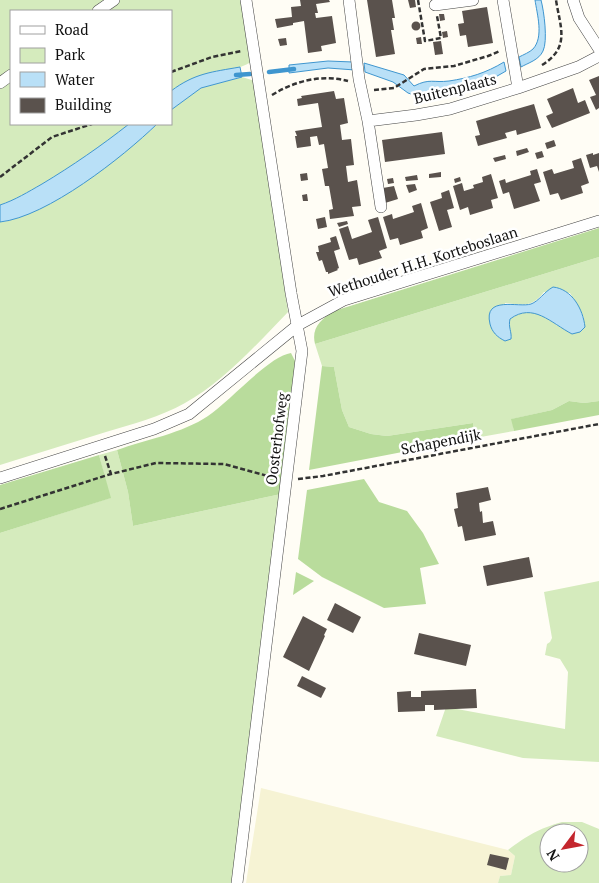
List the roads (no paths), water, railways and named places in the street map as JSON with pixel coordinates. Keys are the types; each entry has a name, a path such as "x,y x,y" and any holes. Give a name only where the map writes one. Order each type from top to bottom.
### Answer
{"street":[{"path":"99,10 114,0"},
{"name":"Oosterhofweg","path":"237,883 302,351 291,293 246,0"},
{"path":"349,0 356,57 381,207"},
{"path":"435,5 473,0"},
{"name":"Buitenplaats","path":"504,0 518,88"},
{"path":"573,0 580,18 599,49"},
{"name":"Buitenplaats","path":"368,120 450,109 578,67 599,56"},
{"name":"Wethouder H.H. Korteboslaan","path":"0,478 154,430 189,414 298,325 344,300 599,221"}],"water":[{"path":"535,0 541,0 542,5 545,26 543,51 539,57 521,67 519,57 533,49 538,38 539,25"},
{"path":"328,61 353,62 355,70 328,68 289,73 289,65"},
{"path":"504,62 506,71 485,83 417,96 408,93 393,82 365,72 364,63 404,75 414,86 428,81 449,81 470,77"},
{"path":"240,67 242,77 201,88 172,109 172,90 188,80 221,70"},
{"path":"128,125 156,125 125,153 61,197 19,218 0,222 0,205 21,196 53,177"},
{"path":"553,287 566,292 579,307 585,327 580,332 572,334 542,316 526,313 518,314 510,319 511,339 505,341 497,336 490,324 489,315 492,309 503,305 531,304"}],"waterway":[{"path":"269,72 294,69"},
{"path":"236,75 250,74"}]}
